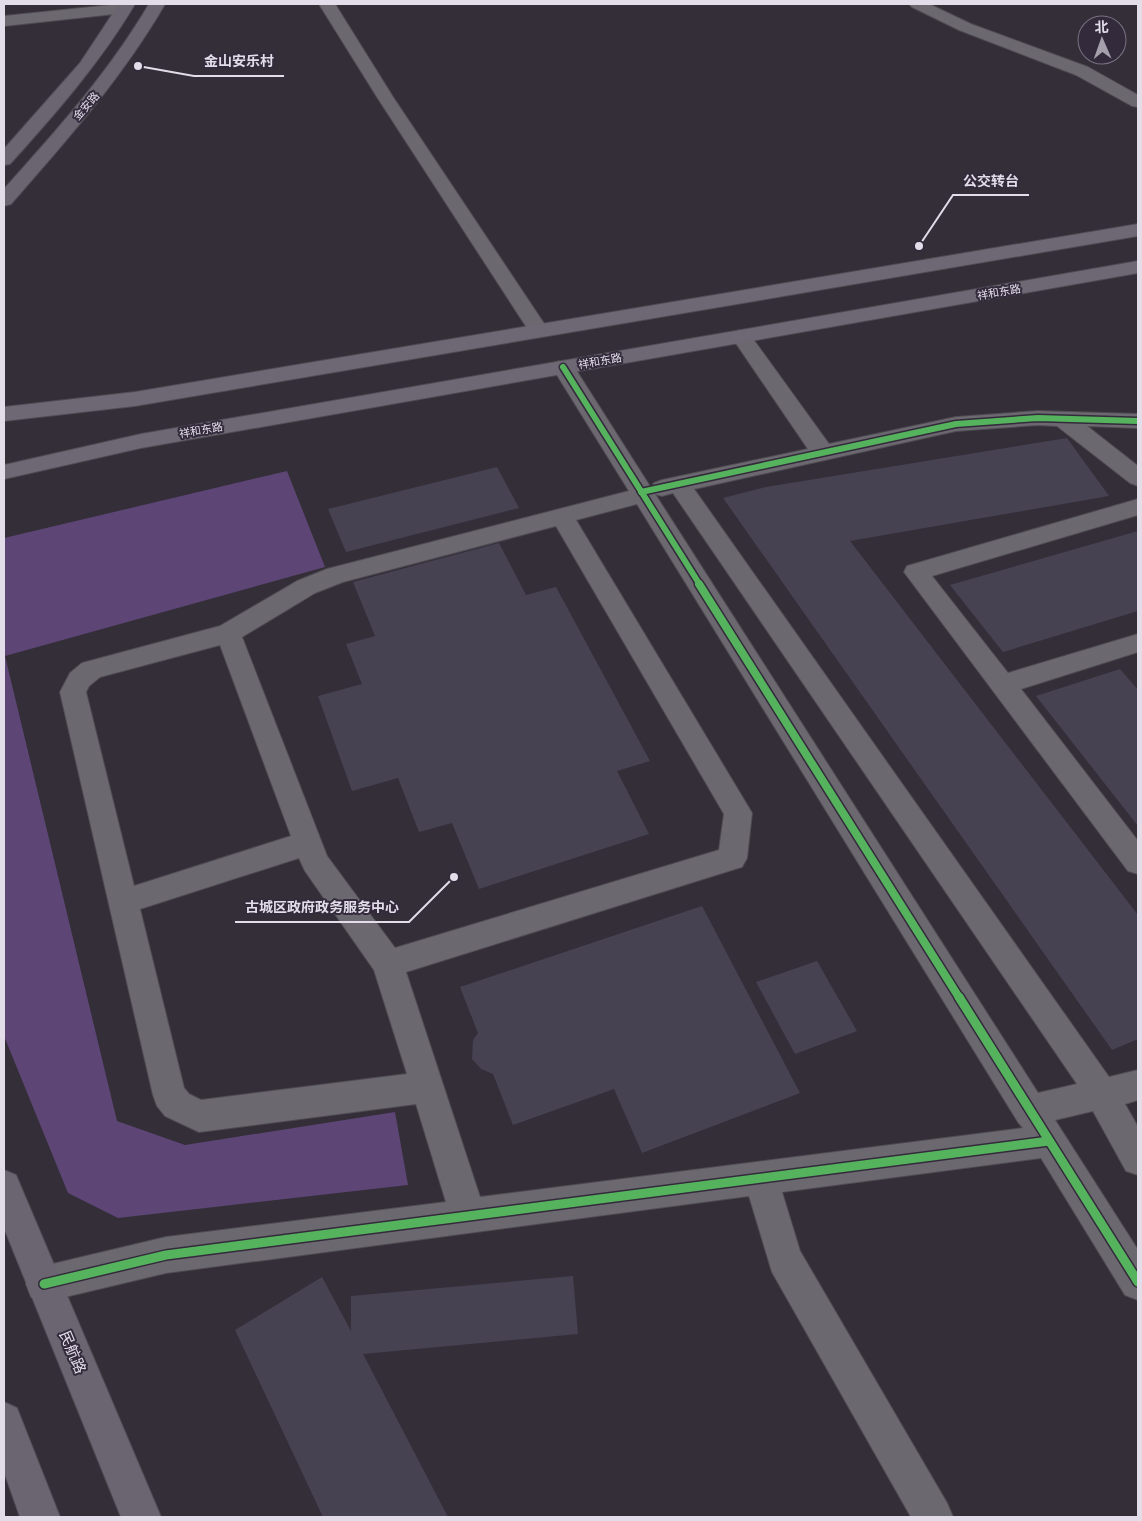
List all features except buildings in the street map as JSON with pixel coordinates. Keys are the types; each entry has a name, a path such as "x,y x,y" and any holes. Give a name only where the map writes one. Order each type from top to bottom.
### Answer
{"highway":[{"name":"金安路","path":"4,200 101,89 125,57 157,4"},
{"name":"金安路","path":"4,160 70,87 95,55 125,6"},
{"name":"民航路","path":"4,1187 141,1517"},
{"path":"4,1421 40,1517"}],"main road":[{"path":"4,414 135,399 1138,230"},
{"name":"祥和东路","path":"4,472 141,441 1138,267"}],"street":[{"path":"30,18 38,4"},
{"path":"327,4 385,97 539,331"},
{"path":"917,4 965,27 1082,70 1138,102"},
{"path":"4,21 125,6"},
{"path":"741,336 823,453"},
{"path":"563,367 1138,1282"},
{"path":"426,1087 199,1116 177,1105 169,1094 73,692 79,680 91,670 228,634 306,587 336,575 679,484 956,424 1038,418 1138,421"},
{"path":"1062,418 1138,478"},
{"path":"679,484 1086,1070 1138,1159"},
{"path":"1138,507 916,572 1138,862"},
{"path":"388,964 732,858 738,813 562,516"},
{"path":"228,634 315,862 388,964 468,1216"},
{"path":"1002,685 1136,647"},
{"path":"123,902 307,844"},
{"path":"1030,1110 1138,1085"},
{"path":"44,1284 166,1255 1049,1141"},
{"path":"761,1178 785,1259 934,1517"}],"shaded area":[{"path":"287,471 325,567 5,656 117,1121 185,1145 395,1112 408,1185 118,1218 68,1193 4,1036 4,538"}],"cycle path":[{"path":"563,367 1138,1282"},
{"path":"641,492 956,424 1038,418 1138,421"},
{"path":"44,1284 166,1255 1049,1141"}],"place":[{"name":"金山安乐村","path":"138,66"},
{"name":"公交转台","path":"919,246"},
{"name":"古城区政府政务服务中心","path":"454,877"}]}
